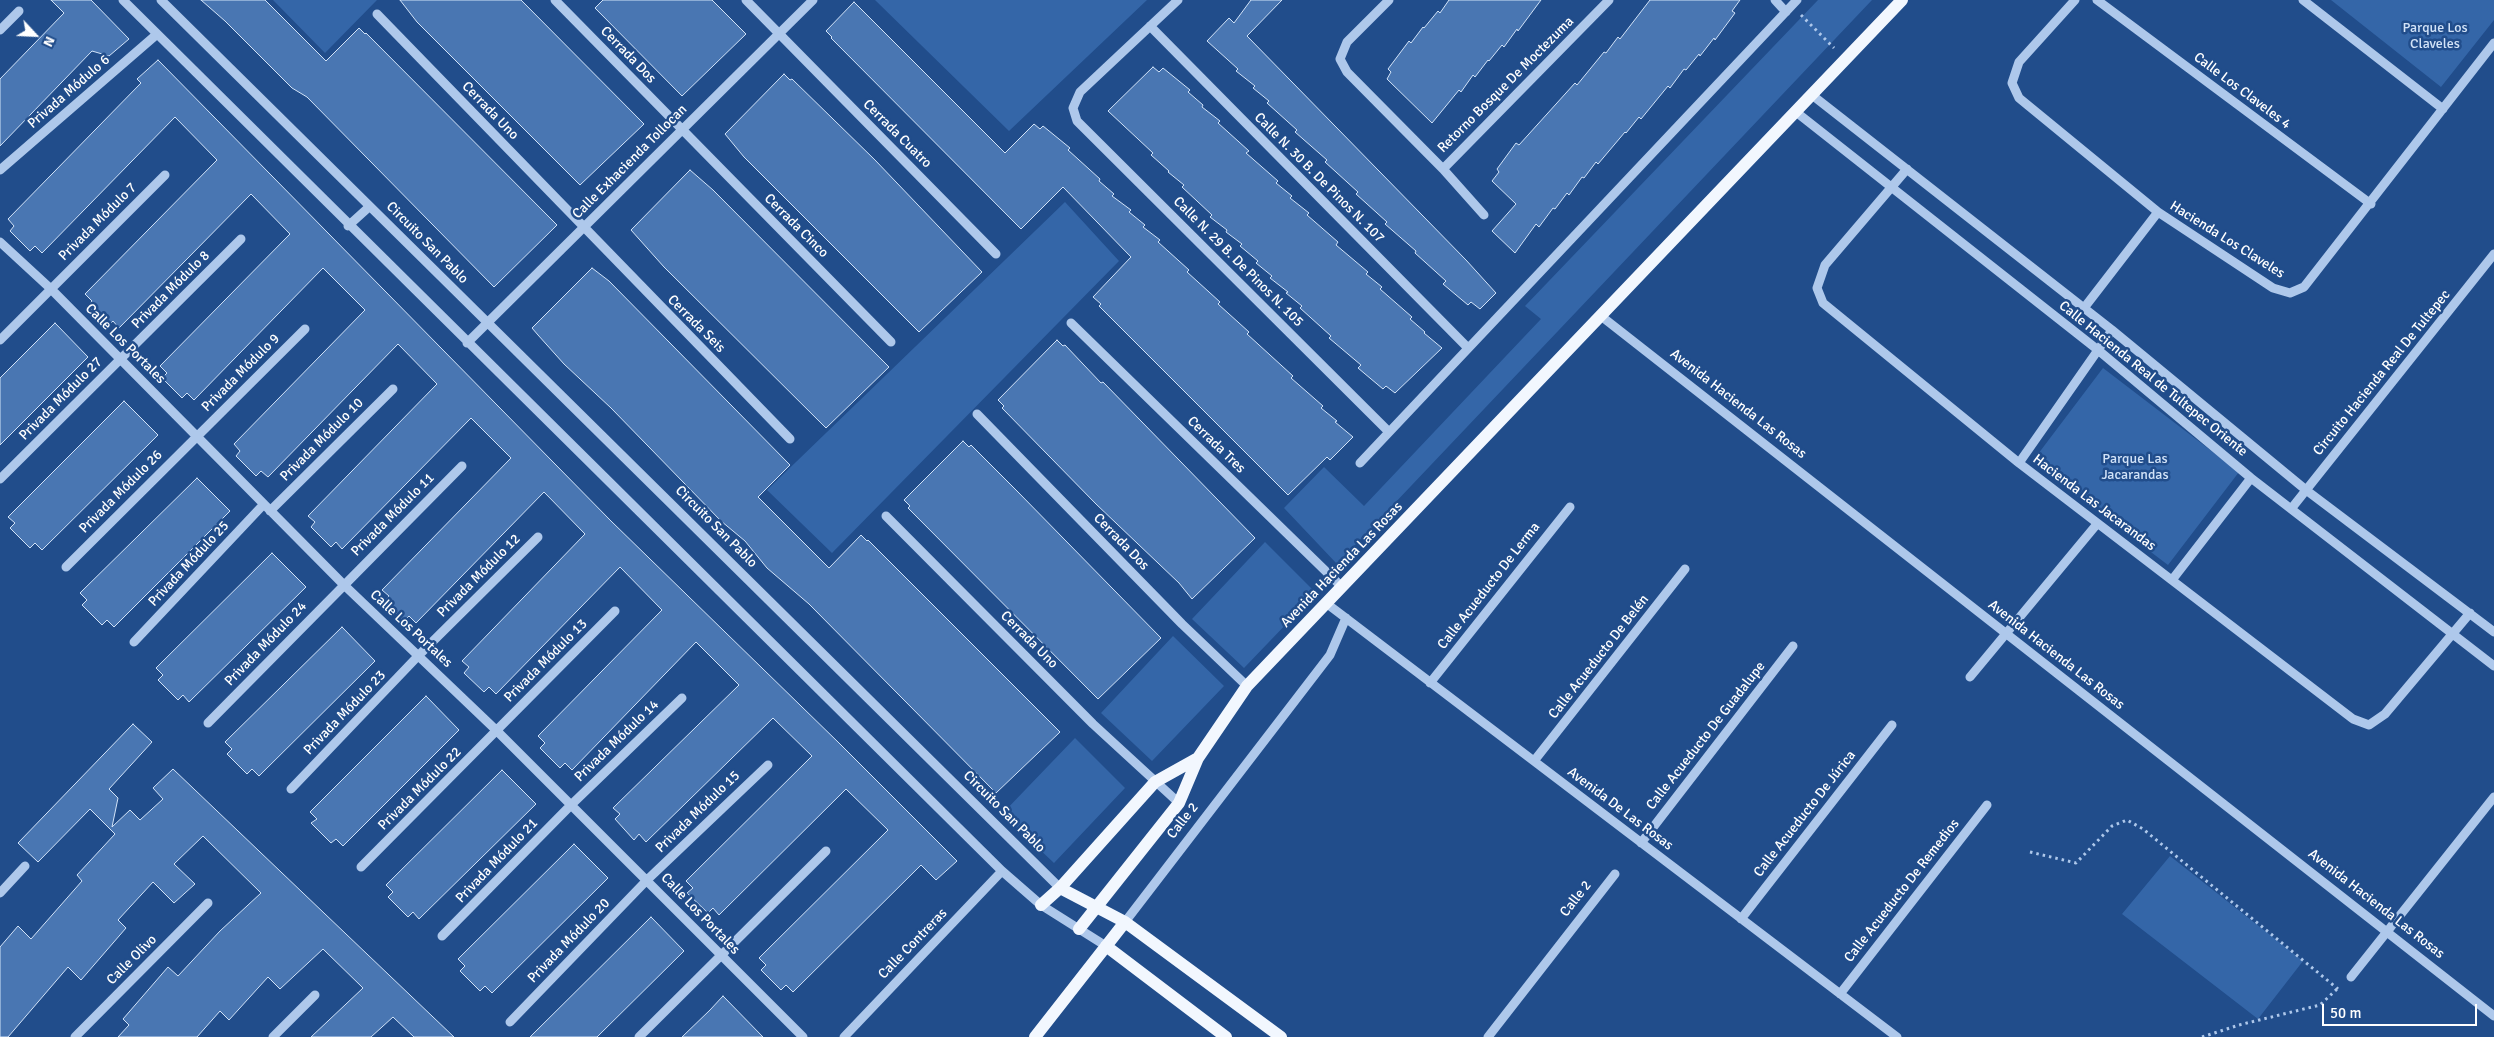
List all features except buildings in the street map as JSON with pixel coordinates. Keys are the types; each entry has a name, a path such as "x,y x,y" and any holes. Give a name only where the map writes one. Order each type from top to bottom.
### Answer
{"main road":[{"name":"Avenida Hacienda Las Rosas","path":"1079,929 1179,803 1198,758 1247,686 1902,0"},
{"name":"Avenida Hacienda Las Rosas","path":"1041,905 1060,888 1155,782 1198,758"},
{"name":"Circuito San Pablo","path":"1060,888 1098,906 1125,922 1280,1037"},
{"name":"Calle 2","path":"1035,1037 1125,922"},
{"path":"1106,946 1226,1037"}],"street":[{"path":"122,0 348,226 1002,871 1041,905 1106,946"},
{"name":"Circuito San Pablo","path":"161,0 1060,888"},
{"name":"Cerrada Dos","path":"555,0 682,130"},
{"path":"746,0 779,33"},
{"name":"Calle Exhacienda Tollocan","path":"467,343 813,0"},
{"path":"1150,26 1178,0"},
{"name":"Retorno Bosque De Moctezuma","path":"1389,0 1347,42 1340,59 1347,72 1443,169 1484,215"},
{"name":"Retorno Bosque De Moctezuma","path":"1443,169 1609,0"},
{"path":"1360,463 1792,6 1774,0"},
{"name":"Hacienda Los Claveles","path":"2075,0 2019,62 2012,84 2019,98 2158,212 2273,288 2290,293 2304,286 2494,43"},
{"name":"Calle Los Claveles 4","path":"2097,0 2370,204"},
{"path":"2303,0 2443,109"},
{"path":"0,30 19,11"},
{"name":"Cerrada Uno","path":"377,14 583,228"},
{"name":"Calle N. 29 B. De Pinos N. 105","path":"1150,26 1080,92 1073,108 1077,121 1389,432"},
{"name":"Calle N. 30 B. De Pinos N. 107","path":"1150,26 1468,348"},
{"name":"Cerrada Cuatro","path":"779,33 996,254"},
{"name":"Privada Módulo 6","path":"0,170 156,35"},
{"path":"1812,95 2112,330 2306,490 2494,632"},
{"name":"Calle Hacienda Real de Tultepec Oriente","path":"1796,112 2098,350 2251,478 2494,666"},
{"name":"Cerrada Cinco","path":"682,130 891,342"},
{"name":"Hacienda Las Jacarandas","path":"1906,169 1825,265 1817,288 1823,303 2019,463 2353,719 2369,724 2385,714 2470,613"},
{"name":"Privada Módulo 7","path":"0,340 165,175"},
{"path":"348,226 369,207"},
{"path":"2084,308 2158,212"},
{"name":"Cerrada Seis","path":"583,228 790,439"},
{"name":"Privada Módulo 8","path":"121,359 241,239"},
{"name":"Calle Los Portales","path":"0,242 51,289 343,584 497,731 803,1037"},
{"name":"Circuito Hacienda Real De Tultepec","path":"2291,509 2494,254"},
{"name":"Avenida Hacienda Las Rosas","path":"1601,316 2494,1016"},
{"name":"Cerrada Tres","path":"1071,323 1342,587"},
{"name":"Privada Módulo 9","path":"197,436 305,329"},
{"name":"Hacienda Las Jacarandas","path":"2019,463 2112,330"},
{"name":"Privada Módulo 27","path":"0,479 121,359"},
{"name":"Privada Módulo 10","path":"267,507 393,388"},
{"name":"Cerrada Dos","path":"977,414 1182,624 1247,686"},
{"name":"Privada Módulo 26","path":"66,567 197,436"},
{"name":"Privada Módulo 11","path":"343,584 462,466"},
{"path":"2172,580 2251,478"},
{"name":"Privada Módulo 25","path":"134,642 267,507"},
{"name":"Calle Acueducto De Lerma","path":"1430,682 1570,507"},
{"name":"Cerrada Uno","path":"886,516 1093,724 1179,803"},
{"path":"1970,677 2098,524"},
{"name":"Privada Módulo 12","path":"419,655 538,537"},
{"name":"Calle Acueducto De Belén","path":"1534,761 1685,569"},
{"name":"Privada Módulo 24","path":"208,723 343,584"},
{"name":"Avenida De Las Rosas","path":"1326,604 1897,1037"},
{"name":"Privada Módulo 13","path":"497,731 615,611"},
{"name":"Calle 2","path":"1125,922 1330,654 1346,618"},
{"name":"Calle Acueducto De Guadalupe","path":"1641,843 1793,646"},
{"name":"Privada Módulo 23","path":"291,789 419,655"},
{"name":"Privada Módulo 14","path":"571,804 682,698"},
{"name":"Calle Acueducto De Júrica","path":"1741,919 1892,725"},
{"name":"Privada Módulo 22","path":"361,867 497,731"},
{"name":"Privada Módulo 15","path":"647,880 768,765"},
{"path":"2352,977 2494,797"},
{"name":"Privada Módulo 21","path":"442,936 571,804"},
{"name":"Calle Acueducto De Remedios","path":"1840,994 1987,805"},
{"path":"639,1037 826,851"},
{"path":"0,893 25,866"},
{"name":"Calle Contreras","path":"844,1037 1002,871"},
{"name":"Calle 2","path":"1488,1037 1615,874"},
{"name":"Privada Módulo 20","path":"510,1022 647,880"},
{"name":"Calle Olivo","path":"75,1037 208,903"},
{"path":"273,1037 315,995"}],"path":[{"path":"1792,6 1846,60"},
{"path":"2030,852 2076,863 2112,826 2127,820 2143,829 2338,989"},
{"path":"2202,1037 2239,1025 2320,1005 2352,977"}],"green space":[{"path":"273,0 377,0 325,53"},
{"path":"875,0 1147,0 1009,131"},
{"path":"1818,0 1872,0 1337,564 1284,508 1324,467 1364,506 1541,319 1525,306"},
{"name":"Parque Los Claveles","path":"2331,0 2494,0 2494,20 2441,87"},
{"path":"1065,202 1119,261 832,553 767,490"},
{"name":"Parque Las Jacarandas","path":"2103,368 2239,472 2168,565 2032,462"},
{"path":"1265,542 1316,593 1244,668 1192,619"},
{"path":"1173,636 1224,686 1152,761 1101,713"},
{"path":"1075,738 1125,788 1054,863 1002,814"},
{"path":"2170,856 2303,961 2258,1019 2122,914"}]}
